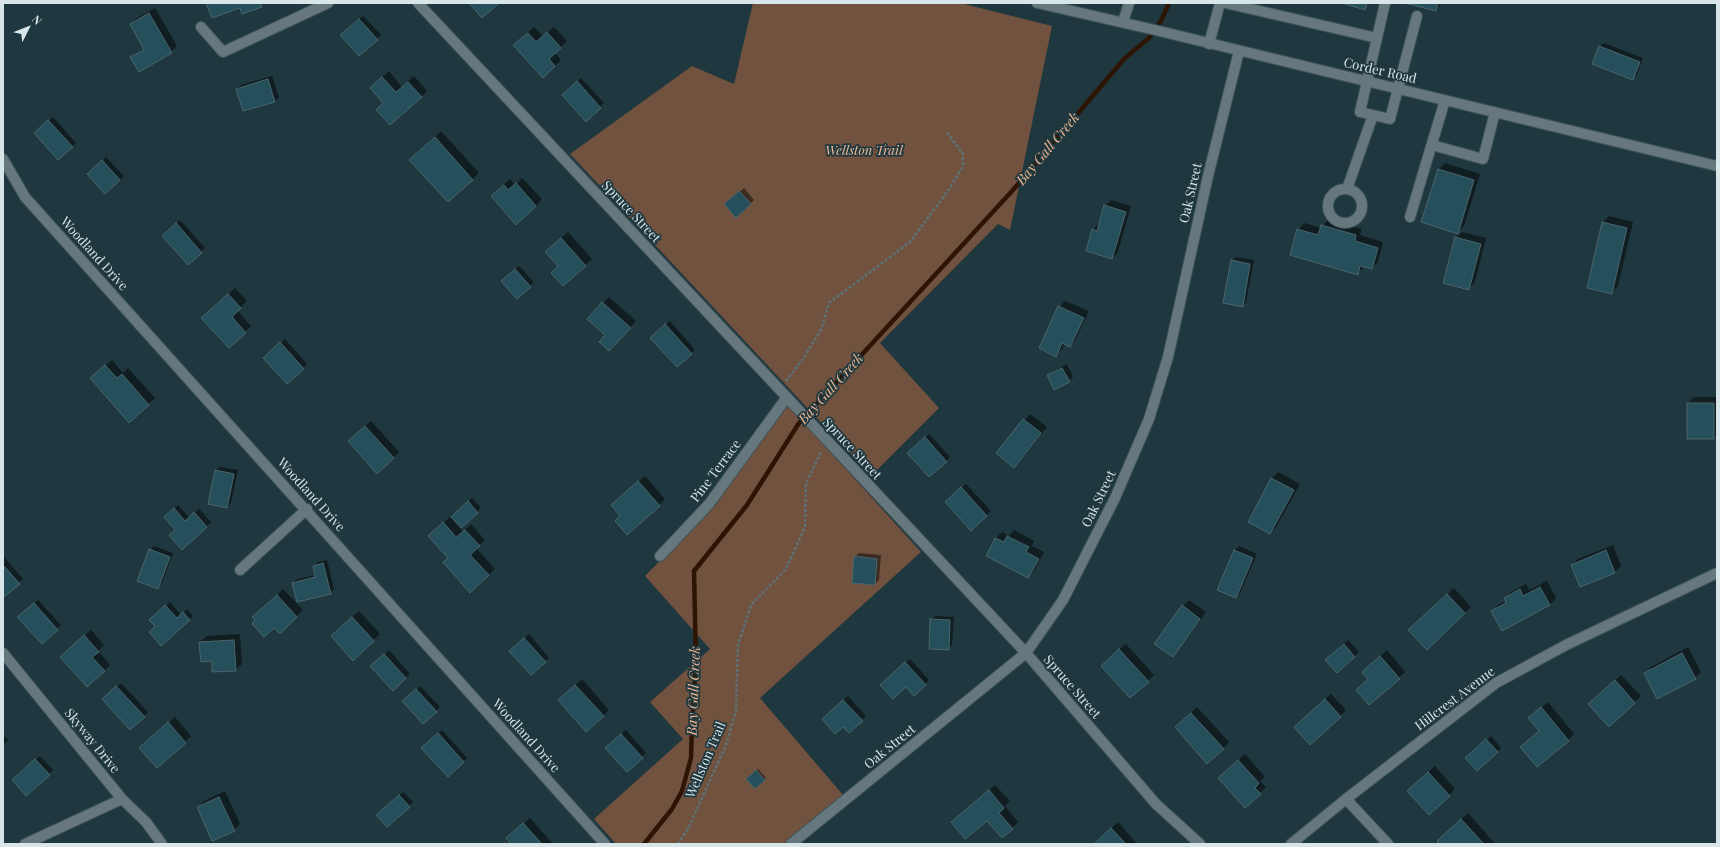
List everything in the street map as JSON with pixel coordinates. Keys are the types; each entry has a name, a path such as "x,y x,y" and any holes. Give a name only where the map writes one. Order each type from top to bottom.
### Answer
{"street":[{"path":"201,27 224,52 328,3"},
{"name":"Spruce Street","path":"418,3 1026,653 1156,804 1200,844"},
{"name":"Corder Road","path":"1037,3 1123,22 1717,166"},
{"path":"1123,22 1129,3"},
{"path":"1209,44 1220,3"},
{"path":"1225,3 1377,38"},
{"path":"1385,3 1360,112 1390,119 1417,16"},
{"name":"Oak Street","path":"791,844 1026,653 1063,600 1115,498 1149,419 1168,357 1208,176 1239,51"},
{"path":"1410,217 1445,100"},
{"path":"1432,145 1482,159 1495,112"},
{"path":"1347,189 1373,115"},
{"name":"Woodland Drive","path":"3,159 25,197 307,510 601,843"},
{"name":"Pine Terrace","path":"660,556 709,504 787,397"},
{"path":"240,570 307,510"},
{"name":"Hillcrest Avenue","path":"1291,844 1346,799 1496,683 1566,645 1717,573"},
{"name":"Skyway Drive","path":"3,654 122,799 146,822 162,844"},
{"path":"25,844 122,799"},
{"path":"1346,799 1388,844"}],"path":[{"path":"787,397 803,359 820,330 829,303 910,242 950,188 963,166 963,154 946,131"},
{"name":"Wellston Trail","path":"678,844 689,827 726,745 730,732 736,711 738,645 751,605 786,569 805,528 806,483 827,440"}],"green space":[{"name":"Wellston Trail","path":"753,3 960,3 1052,26 1010,230 998,224 880,343 939,408 871,476 570,154 692,66 734,84"},
{"path":"787,404 921,552 760,698 843,795 783,844 616,844 594,819 683,739 650,702 710,649 645,576 716,504"}],"building":[{"path":"206,3 260,3 262,7 242,14 240,8 212,18"},
{"path":"469,3 499,3 482,18"},
{"path":"1342,3 1367,3 1365,10"},
{"path":"1405,3 1438,3 1436,11"},
{"path":"149,13 172,53 139,72 130,57 144,50 130,24"},
{"path":"359,19 378,40 359,56 340,35"},
{"path":"547,32 561,48 549,59 555,66 543,78 513,45 528,33 536,42"},
{"path":"1599,46 1640,62 1633,80 1592,64"},
{"path":"382,77 396,92 408,82 422,97 390,125 376,110 383,103 370,88"},
{"path":"268,79 275,102 243,111 236,89"},
{"path":"577,81 601,108 586,122 562,95"},
{"path":"48,120 73,147 58,160 34,133"},
{"path":"435,137 473,180 448,202 409,160"},
{"path":"102,160 120,180 105,194 87,174"},
{"path":"1438,169 1474,180 1458,234 1421,222"},
{"path":"516,183 536,206 516,225 491,196 504,185 508,190"},
{"path":"739,191 751,204 736,218 724,204"},
{"path":"1104,205 1126,212 1112,259 1086,251 1092,229 1097,231"},
{"path":"1602,222 1627,228 1612,294 1587,288"},
{"path":"176,223 202,253 188,265 162,236"},
{"path":"1321,225 1356,235 1355,241 1378,248 1372,269 1360,266 1358,275 1290,255 1297,229 1318,235"},
{"path":"1455,237 1481,244 1469,290 1443,283"},
{"path":"561,238 586,266 563,286 551,273 558,266 545,252"},
{"path":"1231,260 1250,264 1243,307 1223,303"},
{"path":"515,269 531,287 517,299 501,281"},
{"path":"228,294 241,308 232,317 246,333 229,348 201,318"},
{"path":"602,302 631,328 609,351 599,342 605,335 587,319"},
{"path":"1058,306 1084,318 1070,347 1062,343 1056,357 1039,348"},
{"path":"665,324 692,354 677,367 650,338"},
{"path":"280,342 304,369 287,384 263,358"},
{"path":"105,365 117,378 122,374 149,405 129,423 90,378"},
{"path":"1062,368 1070,382 1054,390 1047,375"},
{"path":"1687,403 1714,403 1714,439 1687,439"},
{"path":"1023,419 1041,433 1014,468 996,453"},
{"path":"365,426 394,458 377,474 348,441"},
{"path":"925,437 947,462 929,477 907,453"},
{"path":"215,470 234,474 227,508 208,504"},
{"path":"1271,478 1294,490 1270,534 1248,522"},
{"path":"638,481 660,506 627,535 615,521 620,516 611,505"},
{"path":"961,487 987,516 971,531 945,502"},
{"path":"468,501 478,513 461,528 451,517"},
{"path":"174,508 185,521 194,512 207,527 182,550 169,535 175,530 164,517"},
{"path":"443,522 456,537 465,530 480,546 470,555 489,575 470,593 443,562 448,558 428,536"},
{"path":"1007,536 1029,547 1026,552 1039,559 1028,578 986,556 995,538 1004,542"},
{"path":"149,549 170,557 158,589 137,581"},
{"path":"1234,550 1253,558 1236,598 1217,590"},
{"path":"1606,550 1615,573 1580,587 1571,565"},
{"path":"854,556 877,559 875,585 852,583"},
{"path":"323,563 331,594 297,602 292,583 315,577 313,566"},
{"path":"3,565 20,584 4,597 3,596"},
{"path":"1540,587 1550,605 1502,631 1491,611 1506,603 1504,598 1520,589 1523,596"},
{"path":"1447,594 1465,613 1427,650 1408,630"},
{"path":"277,595 297,617 280,634 274,628 264,637 252,624 255,620 252,617"},
{"path":"34,603 58,630 42,644 17,617"},
{"path":"165,605 177,618 183,612 190,620 161,646 149,632 155,626 149,620"},
{"path":"1182,605 1200,619 1173,657 1154,644"},
{"path":"352,617 374,641 353,661 331,636"},
{"path":"930,619 950,620 949,650 929,649"},
{"path":"84,635 99,652 92,657 105,671 87,687 60,657"},
{"path":"524,638 546,662 531,675 509,651"},
{"path":"234,640 236,671 212,672 212,661 201,662 199,642"},
{"path":"1344,644 1355,657 1337,673 1325,660"},
{"path":"1119,649 1149,682 1130,698 1101,666"},
{"path":"1682,653 1696,679 1657,699 1644,673"},
{"path":"384,654 406,678 393,691 370,666"},
{"path":"1380,656 1400,679 1369,705 1356,690 1368,679 1362,672"},
{"path":"905,662 926,685 914,696 906,687 893,699 880,685"},
{"path":"1615,680 1635,703 1609,727 1588,704"},
{"path":"575,685 604,716 586,732 558,700"},
{"path":"116,686 145,717 130,730 102,699"},
{"path":"416,689 437,712 423,724 402,701"},
{"path":"1325,699 1341,717 1310,745 1294,727"},
{"path":"843,700 863,721 849,733 843,727 835,734 822,719"},
{"path":"1541,707 1569,741 1537,767 1520,747 1539,731 1528,718"},
{"path":"1191,713 1224,749 1207,764 1175,727"},
{"path":"168,722 186,743 157,768 139,748"},
{"path":"438,733 464,762 448,777 421,748"},
{"path":"621,734 643,758 627,772 605,748"},
{"path":"1486,739 1498,752 1477,771 1465,758"},
{"path":"35,759 50,775 26,796 12,780"},
{"path":"1238,760 1259,783 1255,788 1261,794 1245,808 1218,778"},
{"path":"756,770 765,780 755,789 746,779"},
{"path":"1428,772 1450,796 1429,815 1407,791"},
{"path":"989,790 1004,808 999,813 1013,829 1002,838 987,821 965,839 951,822"},
{"path":"399,795 410,807 387,827 376,815"},
{"path":"219,797 235,831 212,841 197,807"},
{"path":"1461,819 1484,844 1440,844 1437,841"},
{"path":"523,823 542,844 511,844 506,838"},
{"path":"1111,828 1126,844 1094,844"}],"waterway":[{"name":"Bay Gall Creek","path":"644,844 672,809 682,791 691,758 696,664 694,571 747,505 799,423 1013,190 1124,59 1149,38 1161,21 1169,3"}]}
